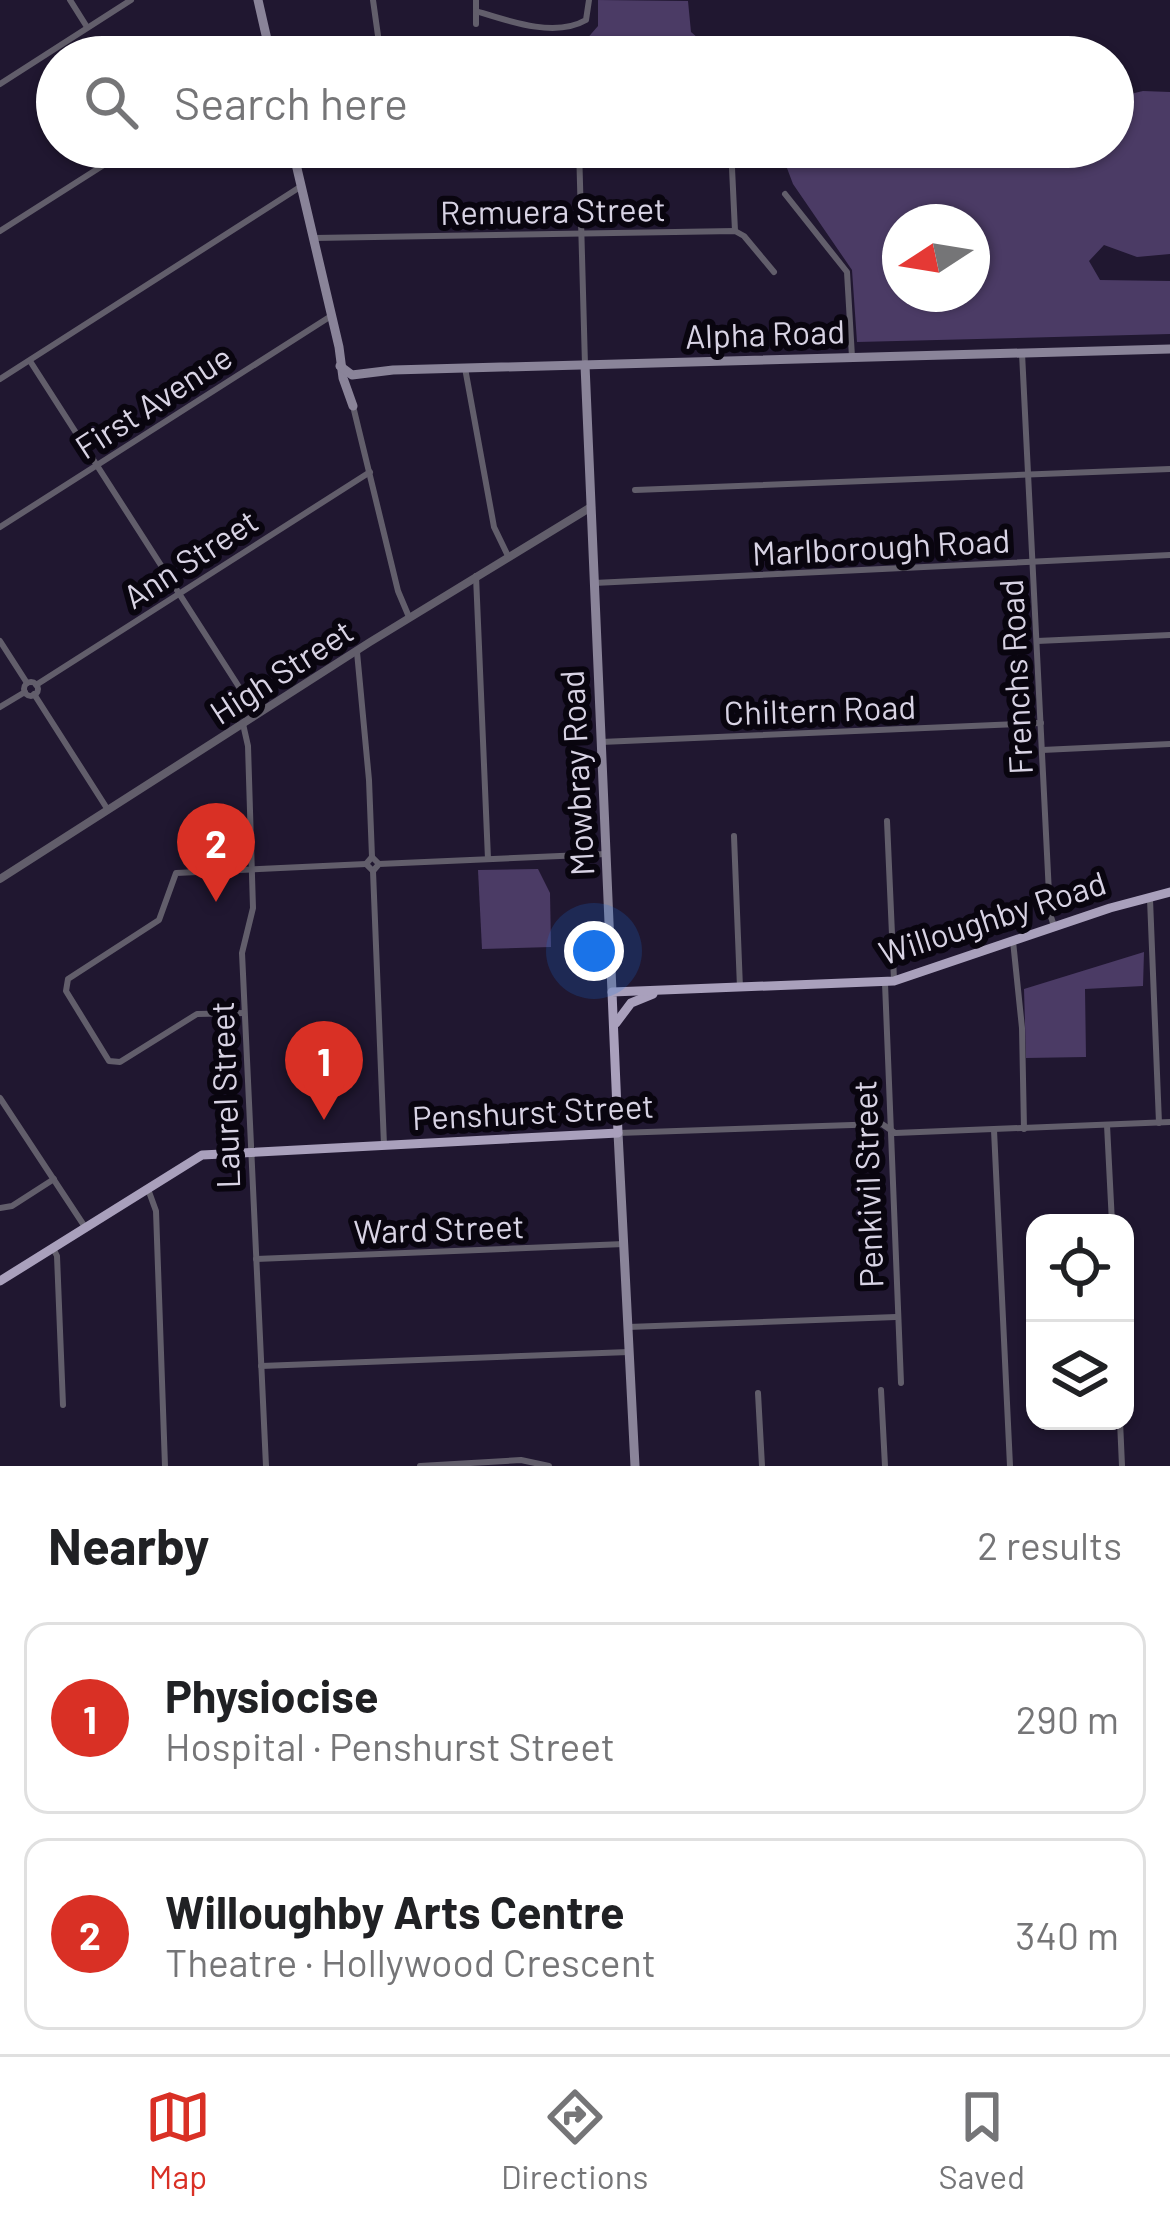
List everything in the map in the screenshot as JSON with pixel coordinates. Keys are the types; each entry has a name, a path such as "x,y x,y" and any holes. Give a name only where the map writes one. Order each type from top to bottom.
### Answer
{"main road":[{"path":"258,0 266,36"},
{"path":"297,168 353,406"},
{"name":"Alpha Road","path":"343,361 361,374 1170,349"},
{"path":"343,361 361,374 353,380 353,406"},
{"path":"343,361 352,392"},
{"name":"Mowbray Road","path":"585,365 634,1466"},
{"name":"Willoughby Road","path":"612,992 890,982 1170,892"},
{"path":"614,1030 627,1006 658,991"},
{"name":"Penshurst Street","path":"0,1282 202,1155 618,1133"}],"street":[{"path":"70,0 88,28"},
{"path":"75,36 131,0"},
{"path":"373,0 378,36"},
{"path":"476,0 476,24"},
{"path":"476,11 523,25 574,26 586,20 587,3"},
{"path":"0,84 36,61"},
{"path":"0,231 99,168"},
{"path":"579,168 585,365"},
{"path":"732,168 734,231 744,236 774,272"},
{"path":"0,379 302,186"},
{"path":"785,194 847,272 852,358"},
{"name":"Remuera Street","path":"314,238 734,231"},
{"name":"First Avenue","path":"0,526 332,315"},
{"name":"Frenchs Road","path":"1022,353 1054,926"},
{"path":"30,361 257,715"},
{"path":"465,368 494,527 508,556"},
{"path":"353,406 398,591 410,618"},
{"path":"634,490 1170,469"},
{"name":"Ann Street","path":"0,707 370,472"},
{"name":"High Street","path":"0,879 591,507"},
{"name":"Marlborough Road","path":"594,583 1170,555"},
{"path":"476,576 488,859"},
{"path":"1037,640 1170,635"},
{"path":"0,641 108,810"},
{"path":"357,651 370,783 384,1145"},
{"name":"Chiltern Road","path":"601,742 1041,723"},
{"name":"Laurel Street","path":"243,724 253,908 242,953 266,1466"},
{"path":"1042,750 1170,744"},
{"name":"Penkivil Street","path":"887,821 888,1128 901,1383"},
{"path":"734,836 740,988"},
{"path":"244,1013 196,1014 120,1062 109,1061 66,991 68,980 158,920 176,872 606,854"},
{"path":"1150,896 1159,1123"},
{"path":"1012,940 1022,1028 1024,1129"},
{"path":"0,1098 85,1226"},
{"name":"Penshurst Street","path":"618,1133 878,1124 895,1133 1170,1122"},
{"path":"1107,1125 1112,1214"},
{"path":"994,1130 1010,1466"},
{"path":"0,1208 12,1206 53,1179"},
{"path":"147,1187 156,1211 165,1466"},
{"name":"Ward Street","path":"255,1259 624,1244"},
{"path":"53,1248 63,1405"},
{"path":"628,1327 896,1316"},
{"path":"261,1366 629,1352"},
{"path":"881,1390 885,1466"},
{"path":"758,1394 761,1466"},
{"path":"1120,1430 1122,1466"},
{"path":"420,1466 521,1460 550,1466"}],"shaded area":[{"path":"598,0 688,1 691,32 696,36 589,36 598,26"},
{"path":"1170,92 1170,254 1137,257 1104,245 1089,261 1100,280 1170,281 1170,334 857,342 852,270 787,168 1134,168 1134,93"},
{"path":"538,869 550,893 551,947 482,949 478,870"},
{"path":"1144,952 1143,986 1085,989 1086,1057 1026,1058 1024,989"}],"place":[{"name":"Willoughby Arts Centre","path":"216,902"},
{"name":"Physiocise","path":"324,1120"}]}
